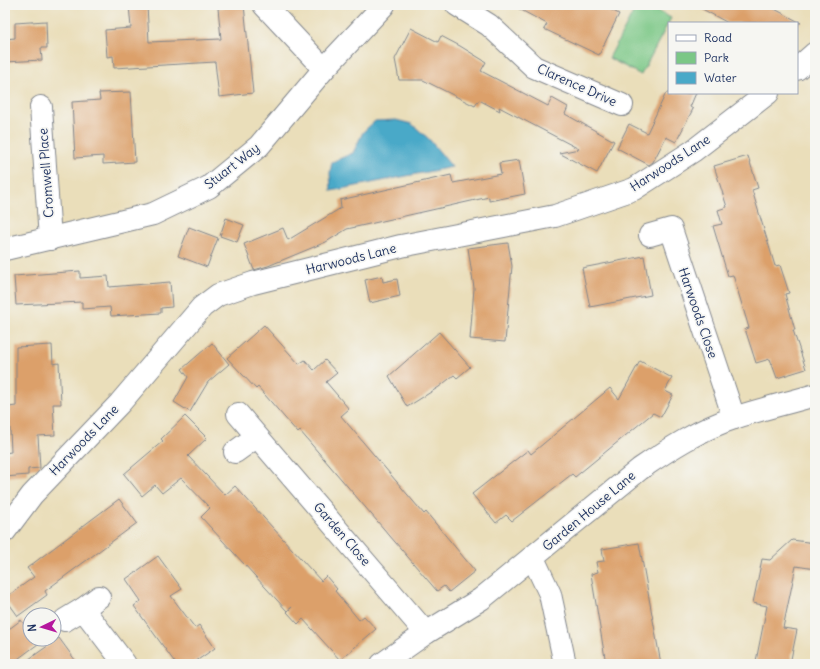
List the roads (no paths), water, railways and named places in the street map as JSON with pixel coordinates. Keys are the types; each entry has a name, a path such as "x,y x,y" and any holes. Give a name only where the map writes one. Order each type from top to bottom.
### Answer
{"street":[{"path":"264,5 324,69"},
{"name":"Stuart Way","path":"5,249 153,214 209,186 259,146 324,69 384,5"},
{"name":"Clarence Drive","path":"458,5 489,24 534,67 622,105"},
{"path":"798,69 815,53"},
{"name":"Harwoods Lane","path":"5,531 32,495 120,403 202,307 218,295 253,283 401,246 555,216 634,189 693,151 767,94"},
{"name":"Cromwell Place","path":"41,107 50,239"},
{"name":"Harwoods Close","path":"650,235 671,229 734,418"},
{"name":"Garden House Lane","path":"382,664 426,633 481,600 640,469 664,453 701,432 734,418 815,395"},
{"name":"Garden Close","path":"238,414 392,591 426,633"},
{"path":"235,452 256,436"},
{"path":"533,558 550,594 565,664"},
{"path":"65,620 91,603 125,664"}],"water":[{"path":"396,120 412,124 429,139 452,167 331,191 330,173 332,162 353,153 363,132 375,121"}]}
